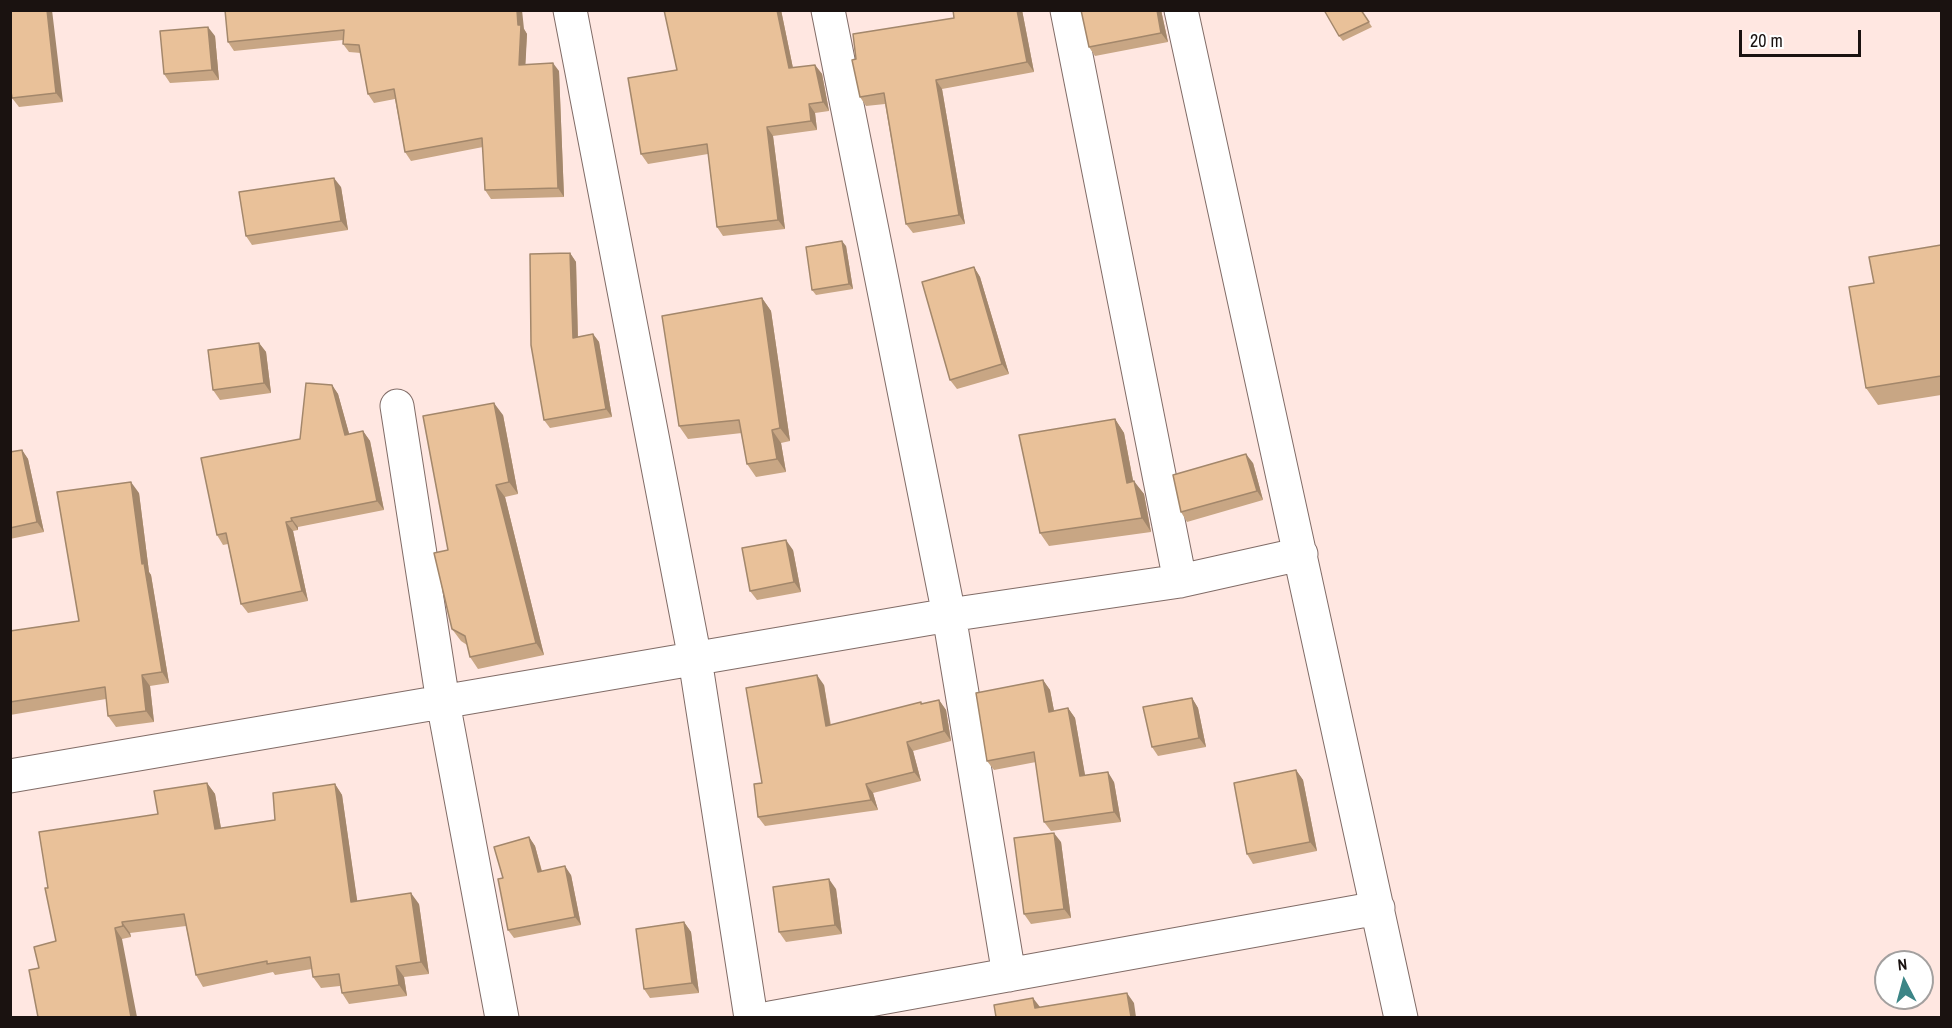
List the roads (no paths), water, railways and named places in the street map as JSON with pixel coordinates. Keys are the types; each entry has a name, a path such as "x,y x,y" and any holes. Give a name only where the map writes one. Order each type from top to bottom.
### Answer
{"street":[{"path":"570,10 695,658 751,1017"},
{"path":"828,10 949,615 1009,975"},
{"path":"1067,10 1180,581"},
{"path":"1181,10 1401,1017"},
{"path":"397,405 443,702 502,1017"},
{"path":"10,776 949,615 1180,581 1301,554"},
{"path":"770,1017 1378,908"}]}
